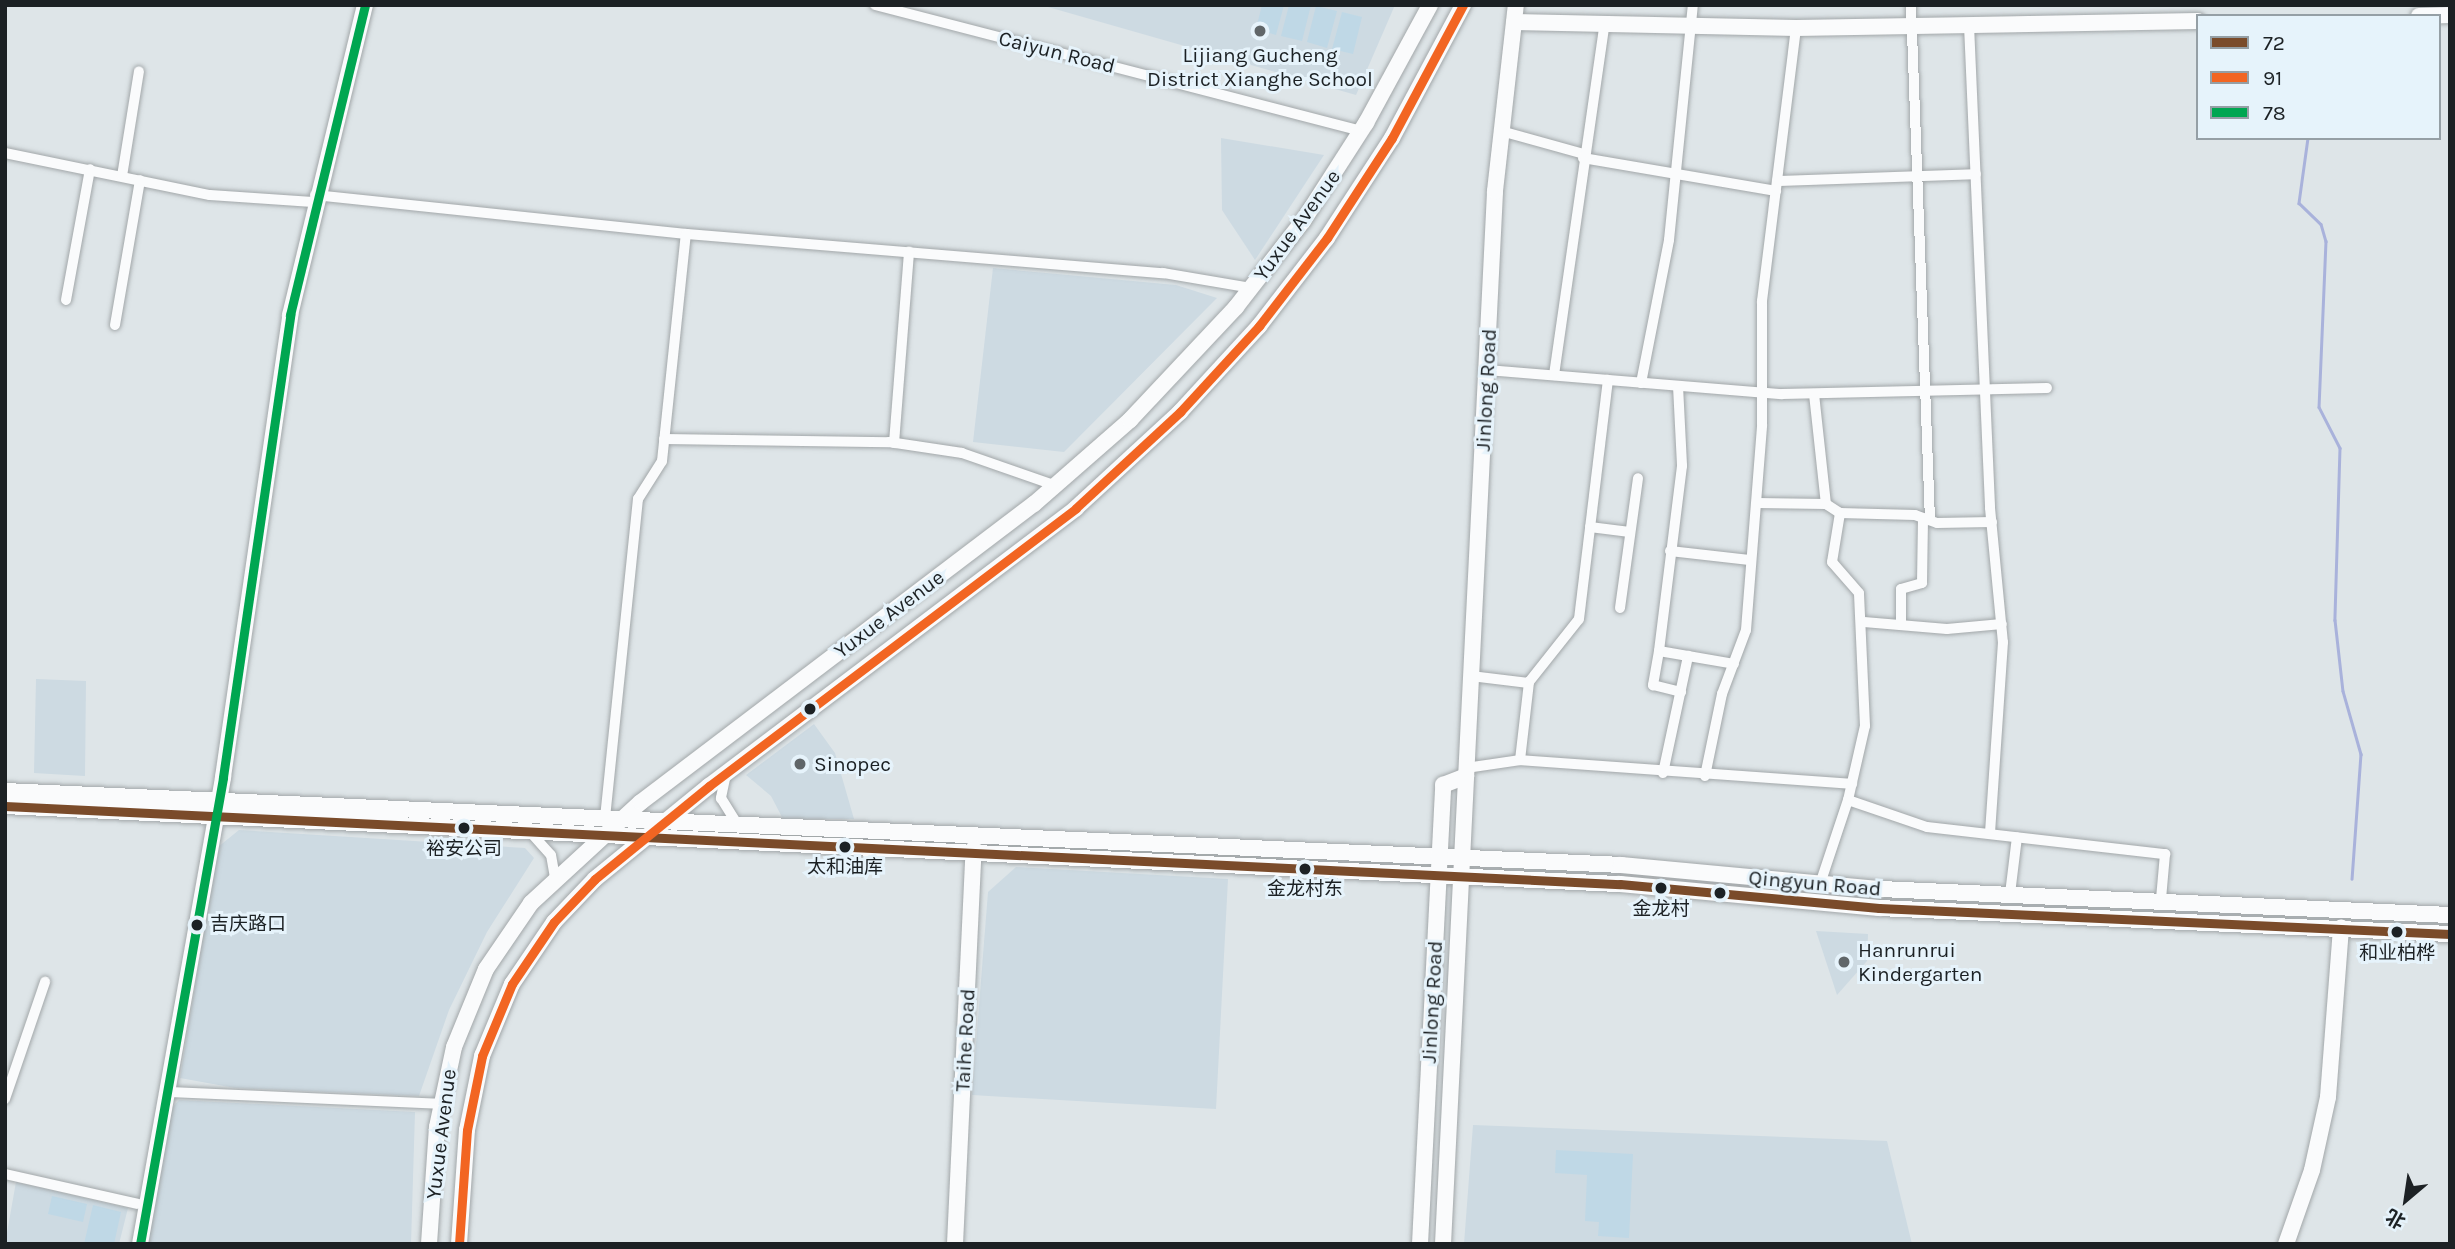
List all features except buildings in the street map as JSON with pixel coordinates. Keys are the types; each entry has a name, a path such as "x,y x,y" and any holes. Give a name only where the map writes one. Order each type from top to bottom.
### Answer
{"main road":[{"path":"130,1244 225,741 279,380 314,199 365,5"},
{"name":"Yuxue Avenue","path":"429,1244 440,1104 454,1047 481,980 510,930 555,877 600,837 613,819 1057,486 1159,392 1252,288 1362,131 1430,5"},
{"name":"Yuxue Avenue","path":"459,1244 471,1102 502,1003 559,915 665,821 1053,527 1180,412 1259,326 1327,238 1392,138 1462,5"},
{"path":"1515,14 1604,28 1911,27 2196,21"},
{"name":"Jinlong Road","path":"1443,1244 1487,370 1501,131 1515,14"},
{"name":"Jinlong Road","path":"1420,1244 1443,785 1466,772"},
{"name":"Qingyun Road","path":"5,791 1621,865 1821,884 2450,915"},
{"name":"Qingyun Road","path":"5,806 533,834 1620,884 1892,909 2341,927 2450,934"},
{"path":"140,1244 169,1092 211,817"},
{"name":"Taihe Road","path":"956,1244 974,836"},
{"path":"2286,1244 2312,1170 2328,1097 2341,927"}],"street":[{"name":"Caiyun Road","path":"875,5 1362,131"},
{"path":"1641,383 1677,174 1693,28 1693,5"},
{"path":"1901,625 1901,589 1922,583 1927,519 1927,394 1915,176 1911,5"},
{"path":"1969,26 1992,522 2003,624 2002,708 1990,834"},
{"path":"1554,375 1604,28"},
{"path":"1705,776 1722,694 1746,630 1749,560 1757,503 1762,393 1762,301 1796,28"},
{"path":"122,176 139,71"},
{"path":"1501,131 1584,156 1677,174 1777,186 1976,174"},
{"path":"5,153 232,198 314,199 686,234 1163,274 1252,288"},
{"path":"66,300 90,169"},
{"path":"115,325 140,180"},
{"path":"613,819 638,499 662,461 686,234"},
{"path":"894,443 909,252"},
{"path":"1487,370 1762,393 1927,394 2047,388"},
{"path":"1520,760 1529,683 1541,662 1578,625 1608,380"},
{"path":"1678,386 1682,466 1660,651 1653,685 1681,692"},
{"path":"1814,394 1826,504"},
{"path":"664,439 894,443 972,456 1057,486"},
{"path":"1620,608 1638,478"},
{"path":"1757,503 1826,504 1840,513 1992,522"},
{"path":"1821,884 1848,800 1865,726 1864,622 1857,587 1832,562 1840,513"},
{"path":"1590,527 1630,532"},
{"path":"1670,551 1749,560"},
{"path":"1864,622 1947,629 2003,624"},
{"path":"1660,651 1734,664"},
{"path":"1663,773 1688,656"},
{"path":"1471,677 1529,683"},
{"path":"1466,772 1520,760 1663,773 1852,784"},
{"path":"727,773 722,798 737,824"},
{"path":"1848,800 1927,827 2165,854 2161,899"},
{"path":"533,834 551,855 555,877"},
{"path":"2010,894 2017,837"},
{"path":"5,1099 45,982"},
{"path":"169,1092 440,1104"},
{"path":"5,1174 138,1204"}],"shaded area":[{"name":"Lijiang Gucheng District Xianghe School","path":"1041,5 1395,5 1356,95"},
{"path":"1262,5 1284,5 1276,35 1256,29"},
{"path":"1289,5 1311,5 1302,41 1281,36"},
{"path":"1316,6 1337,11 1327,48 1307,42"},
{"path":"1342,12 1362,17 1353,54 1332,49"},
{"path":"1221,138 1324,155 1255,260 1222,210"},
{"path":"993,268 1176,285 1217,298 1064,452 973,442"},
{"path":"36,679 86,681 85,776 34,773"},
{"name":"Sinopec","path":"814,724 835,753 854,819 783,819 771,796 746,775"},
{"path":"239,830 525,848 534,858 487,932 449,1010 419,1096 235,1088 180,1078 218,847"},
{"path":"1016,867 1228,879 1216,1109 972,1095 988,892"},
{"name":"Hanrunrui Kindergarten","path":"1816,931 1868,934 1867,961 1837,995"},
{"path":"179,1100 415,1112 411,1244 144,1244 171,1109"},
{"path":"1473,1125 1887,1141 1912,1244 1464,1244"},
{"path":"1556,1150 1633,1154 1629,1238 1598,1236 1599,1222 1585,1221 1587,1175 1555,1173"},
{"path":"16,1182 128,1208 119,1244 5,1244"},
{"path":"52,1196 87,1204 83,1222 48,1214"},
{"path":"93,1205 121,1212 114,1244 84,1244"}],"waterway":[{"path":"2308,140 2299,203 2321,224 2326,241 2319,407 2340,448 2335,620 2343,691 2361,754 2352,879"}],"transit line":[{"name":"78","path":"140,1244 223,777 290,315 365,5"},
{"name":"91","path":"459,1244 467,1130 482,1056 512,984 554,922 595,879 709,786 1076,508 1180,412 1259,326 1327,238 1392,138 1463,5"},
{"name":"72","path":"5,806 1620,884 1879,908 2450,934"}],"place":[{"name":"Lijiang Gucheng District Xianghe School","path":"1260,31"},
{"name":"Sinopec","path":"800,764"},
{"name":"裕安公司","path":"464,828"},
{"name":"太和油库","path":"845,847"},
{"name":"金龙村东","path":"1305,869"},
{"name":"金龙村","path":"1661,888"},
{"name":"吉庆路口","path":"197,925"},
{"name":"和业柏桦","path":"2397,932"},
{"name":"Hanrunrui Kindergarten","path":"1844,962"}]}
